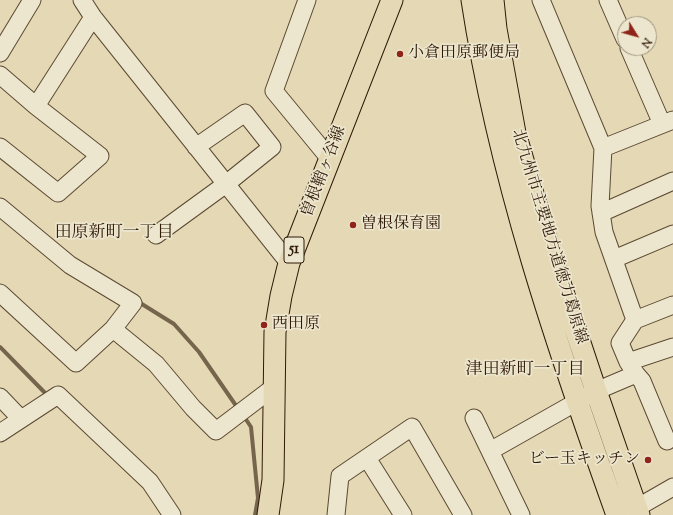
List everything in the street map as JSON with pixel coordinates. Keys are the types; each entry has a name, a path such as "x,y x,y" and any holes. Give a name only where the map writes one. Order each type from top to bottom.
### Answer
{"main road":[{"name":"曽根鞘ヶ谷線","path":"268,515 273,480 275,332 281,296 289,263 392,0"},
{"name":"北九州市主要地方道徳力葛原線","path":"472,0 500,146 537,274 577,403 617,515"},
{"name":"北九州市主要地方道徳力葛原線","path":"493,0 496,29 515,133 553,262 596,392 633,513"}],"street":[{"path":"0,54 32,0"},
{"path":"82,0 93,17 289,263"},
{"path":"307,0 274,91 330,159"},
{"path":"541,0 603,148 600,206 604,232 634,320"},
{"path":"608,0 617,21"},
{"path":"36,106 93,17"},
{"path":"603,148 667,122 633,56"},
{"path":"0,75 36,106 100,156 58,193 0,147"},
{"path":"156,235 226,184 272,147 245,113 196,147"},
{"path":"601,213 673,181"},
{"path":"0,207 70,265 133,303 113,329 76,363 0,293"},
{"path":"614,259 673,234"},
{"path":"667,441 642,381 632,368 620,343 634,320 673,306"},
{"path":"113,329 156,364 193,408 216,431 274,387"},
{"path":"490,450 577,403 632,368 673,347"},
{"path":"0,433 58,395 150,482 172,515"},
{"path":"0,397 21,420"},
{"path":"474,418 521,515"},
{"path":"336,515 340,476 412,427 463,515"},
{"path":"367,458 403,515"},
{"path":"633,513 673,487"}],"waterway":[{"path":"137,301 174,324 199,352 239,410"},
{"path":"0,347 49,397"},
{"path":"243,415 251,427 258,498 255,515"}],"place":[{"name":"小倉田原郵便局","path":"400,54"},
{"name":"曽根保育園","path":"353,225"},
{"name":"西田原","path":"264,325"},
{"name":"ビー玉キッチン","path":"648,460"}],"district":[{"name":"田原新町一丁目","path":"114,234"},
{"name":"津田新町一丁目","path":"525,371"}]}
